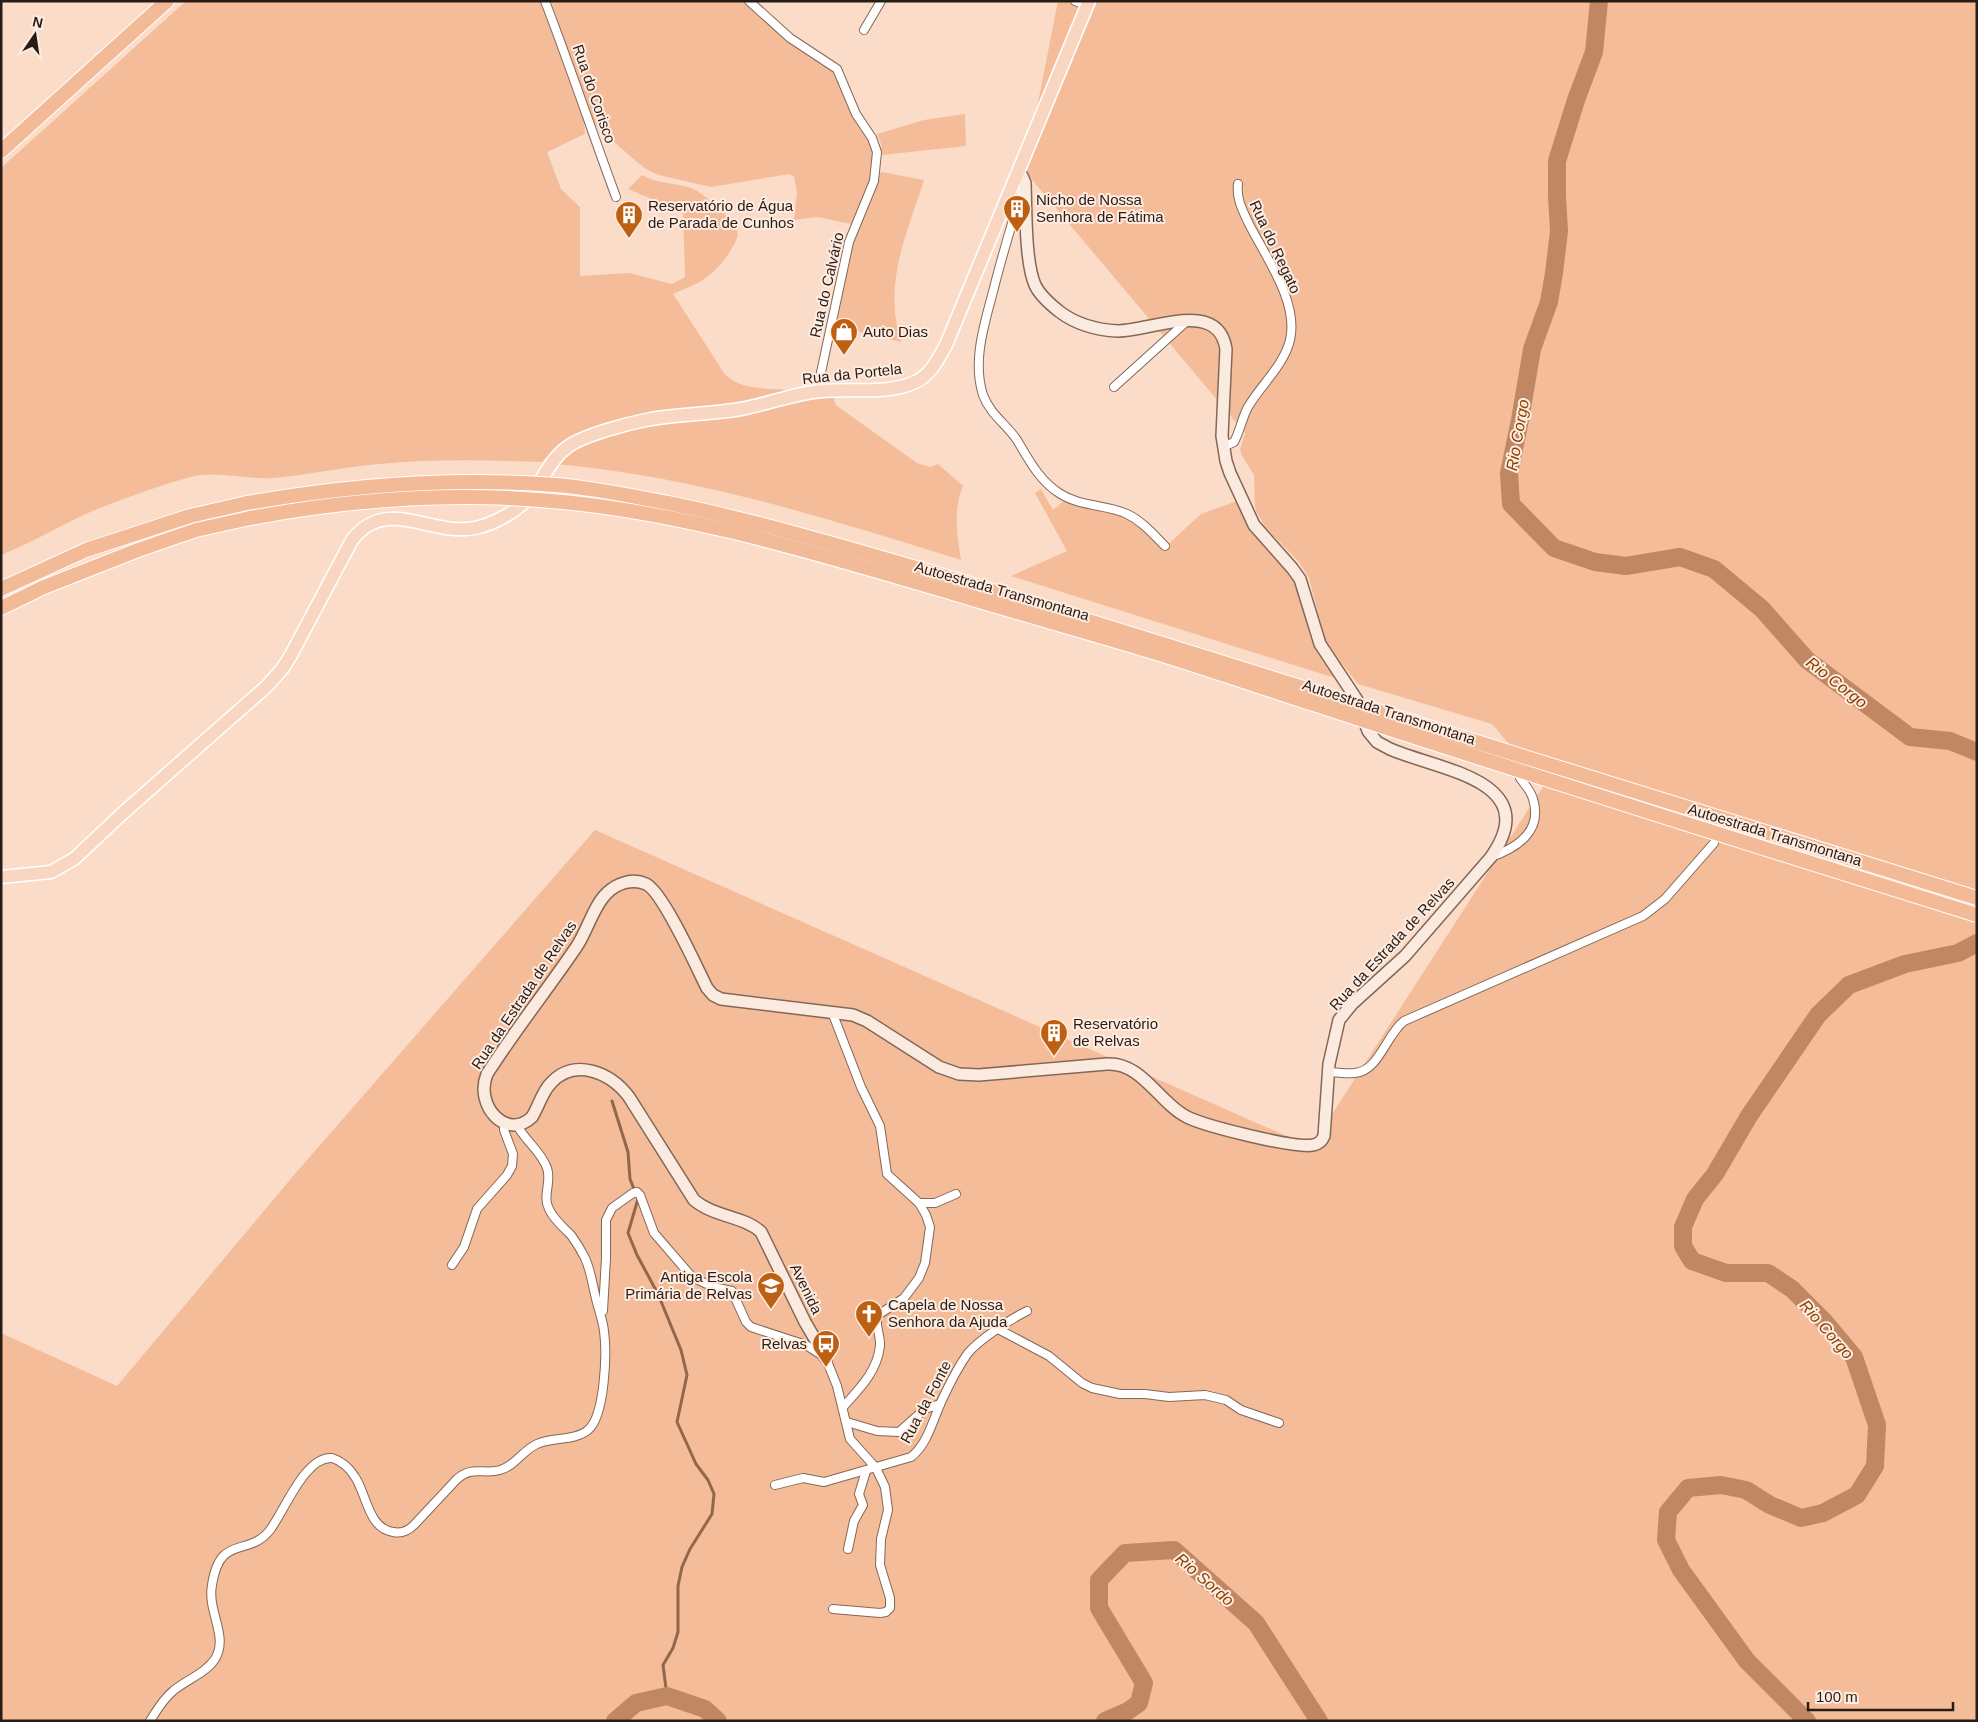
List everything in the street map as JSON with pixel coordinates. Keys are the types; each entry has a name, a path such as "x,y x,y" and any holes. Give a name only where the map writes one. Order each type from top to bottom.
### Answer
{"highway":[{"path":"1,140 156,1"},
{"path":"1,150 167,1"},
{"name":"Autoestrada Transmontana","path":"1,589 86,550 190,516 247,503 314,492 426,482 491,482 558,485 638,497 729,516 957,580 1977,898"},
{"name":"Autoestrada Transmontana","path":"1,608 44,587 138,550 196,530 298,510 370,502 436,498 513,498 610,508 723,530 866,568 1161,654 1522,773 1977,915"},
{"path":"1,578 17,572 38,572"}],"main road":[{"name":"Rua da Portela","path":"1,877 51,872 74,859 267,686 287,662 346,549 358,532 372,522 392,518 448,528 477,527 500,518 524,502 560,454 570,445 621,426 649,419 743,409 817,391 898,387 920,380 930,370 946,345 1021,178 1084,3"}],"street":[{"name":"Rua do Corisco","path":"545,1 568,59 616,197"},
{"name":"Rua do Calvário","path":"749,1 790,38 836,68 856,114 873,141 877,152 874,181 849,242 817,391"},
{"path":"864,30 881,1"},
{"path":"1021,178 983,333 978,371 984,398 992,412 1016,440 1035,471 1054,489 1080,503 1133,517 1144,524 1165,546"},
{"name":"Rua da Estrada de Relvas","path":"504,1122 493,1114 485,1103 483,1092 487,1074 578,945 605,895 622,884 640,882 648,885 654,891 676,927 707,988 716,997 725,1000 832,1012 862,1018 934,1065 960,1074 979,1075 1107,1064 1121,1065 1134,1071 1175,1109 1188,1118 1212,1126 1299,1146 1316,1145 1324,1136 1328,1072 1338,1025 1345,1012 1405,956 1491,857 1500,844 1505,829 1506,815 1501,801 1496,794 1483,784 1382,746 1372,737 1365,725 1358,700 1320,644 1305,593 1296,573 1258,531 1251,520 1228,467 1223,447 1221,422 1227,353 1225,340 1214,325 1205,321 1187,321 1130,330 1111,330 1077,322 1051,305 1037,290 1031,271 1021,178"},
{"name":"Rua do Regato","path":"1223,447 1234,442 1247,409 1281,361 1292,332 1292,321 1280,283 1238,199 1238,184"},
{"path":"1114,387 1187,321"},
{"path":"1491,857 1516,846 1525,838 1531,828 1534,814 1533,800 1520,778"},
{"path":"1328,1072 1355,1074 1366,1070 1374,1063 1396,1028 1408,1019 1643,916 1665,898 1714,844"},
{"path":"832,1012 859,1083 880,1126 887,1174 919,1203 926,1214 930,1227 922,1272 904,1298 878,1315 876,1322 880,1346 876,1362 869,1377 843,1407"},
{"name":"Avenida","path":"517,1125 528,1121 532,1117 549,1085 557,1078 573,1070 582,1069 606,1076 617,1083 629,1097 690,1195 698,1203 714,1212 750,1225 761,1232 833,1374 850,1439 876,1468 884,1483 888,1502 881,1542 880,1565 890,1606 886,1612 880,1613 833,1609"},
{"path":"452,1265 464,1247 477,1209 507,1175 512,1166 513,1154 504,1130 504,1122 517,1125 522,1134 539,1153 547,1168 547,1206 555,1220 573,1238 587,1262 603,1323"},
{"path":"150,1721 165,1698 208,1666 216,1656 220,1638 210,1598 213,1580 220,1559 229,1550 260,1539 268,1532 315,1463 324,1458 340,1461 356,1478 372,1516 384,1529 392,1532 408,1530 464,1473 475,1470 500,1470 512,1464 537,1444 553,1439 580,1435 590,1429 597,1417 601,1404 605,1353 603,1323 606,1220 611,1209 633,1193 637,1192 640,1195 654,1233 693,1278 714,1287 732,1291 746,1322 752,1328 802,1343 826,1358"},
{"path":"919,1203 935,1203 956,1194"},
{"name":"Rua da Fonte","path":"775,1485 803,1478 824,1482 909,1458 918,1450 929,1432 940,1404 968,1353 998,1329 1028,1311"},
{"path":"998,1329 1049,1356 1079,1381 1092,1388 1120,1394 1145,1394 1169,1397 1205,1395 1226,1400 1241,1410 1279,1423"},
{"path":"847,1422 872,1430 898,1432 904,1429 925,1409 940,1404"},
{"path":"848,1550 855,1520 863,1505 859,1494 866,1471"}],"shaded area":[{"path":"186,1 540,1 583,115 585,134 547,152 561,189 580,207 580,276 629,273 672,284 685,277 683,212 628,189 642,175 653,180 688,187 697,191 729,218 736,227 738,235 727,255 711,274 698,283 673,294 724,373 730,379 745,385 787,390 787,393 736,404 669,410 642,415 588,430 570,438 554,449 542,462 420,461 366,465 273,478 211,474 190,477 97,509 1,555 1,168"},
{"path":"551,1 744,1 792,45 835,71 868,136 874,151 871,175 862,202 851,224 818,217 794,220 797,192 794,177 789,174 711,187 659,175 646,169 599,129 592,120"},
{"path":"1058,1 1977,1 1977,1721 1,1721 1,1333 117,1386 300,1168 595,830 1311,1147 1544,785 1492,724 1358,684 1325,639 1309,578 1299,562 1266,528 1257,513 1254,475 1240,450 1245,433 1023,169"},
{"path":"965,114 966,146 882,155 881,144 877,134 924,120"},
{"path":"881,172 924,180 904,240 896,279 894,299 901,342 836,326 853,238"},
{"path":"834,396 837,406 917,463 930,467 938,464 963,486 957,513 957,532 961,560 861,529 711,489 609,470 556,464 568,454 596,439 626,430 680,421 730,417"},
{"path":"1041,489 1053,510 1065,500 1118,516 1141,529 1162,550 1201,514 1237,501 1249,523 1293,579 1300,594 1314,647 1335,678 1011,576 1067,551 1035,493"}],"waterway":[{"name":"Rio Corgo","path":"1599,1 1594,52 1576,100 1557,161 1559,231 1554,273 1549,302 1532,349 1509,473 1511,504 1554,548 1595,562 1626,566 1680,557 1714,569 1762,609 1807,660 1910,737 1950,741 1977,752"},
{"name":"Rio Corgo","path":"1807,1721 1747,1661 1681,1570 1666,1540 1668,1512 1688,1488 1721,1485 1746,1490 1770,1505 1801,1518 1823,1513 1857,1495 1875,1466 1877,1425 1854,1357 1824,1321 1792,1289 1768,1273 1726,1273 1692,1261 1683,1246 1683,1227 1695,1199 1715,1174 1749,1116 1818,1015 1849,985 1905,964 1958,953 1977,943"},
{"path":"612,1101 628,1152 630,1179 638,1199 628,1233 637,1255 658,1294 681,1350 687,1375 677,1422 696,1464 708,1480 714,1494 712,1514 690,1549 682,1567 678,1586 678,1632 673,1648 663,1665 667,1696"},
{"name":"Rio Sordo","path":"1105,1721 1128,1711 1139,1703 1144,1683 1099,1608 1099,1580 1125,1553 1174,1550 1256,1623 1319,1721"},
{"name":"Rio Sordo","path":"615,1721 636,1703 667,1696 705,1709 718,1721"}],"place":[{"name":"Nicho de Nossa Senhora de Fátima","path":"1017,233"},
{"name":"Reservatório de Água de Parada de Cunhos","path":"629,239"},
{"name":"Auto Dias","path":"844,356"},
{"name":"Reservatório de Relvas","path":"1054,1057"},
{"name":"Antiga Escola Primária de Relvas","path":"771,1310"},
{"name":"Capela de Nossa Senhora da Ajuda","path":"869,1338"},
{"name":"Relvas","path":"826,1368"}]}
